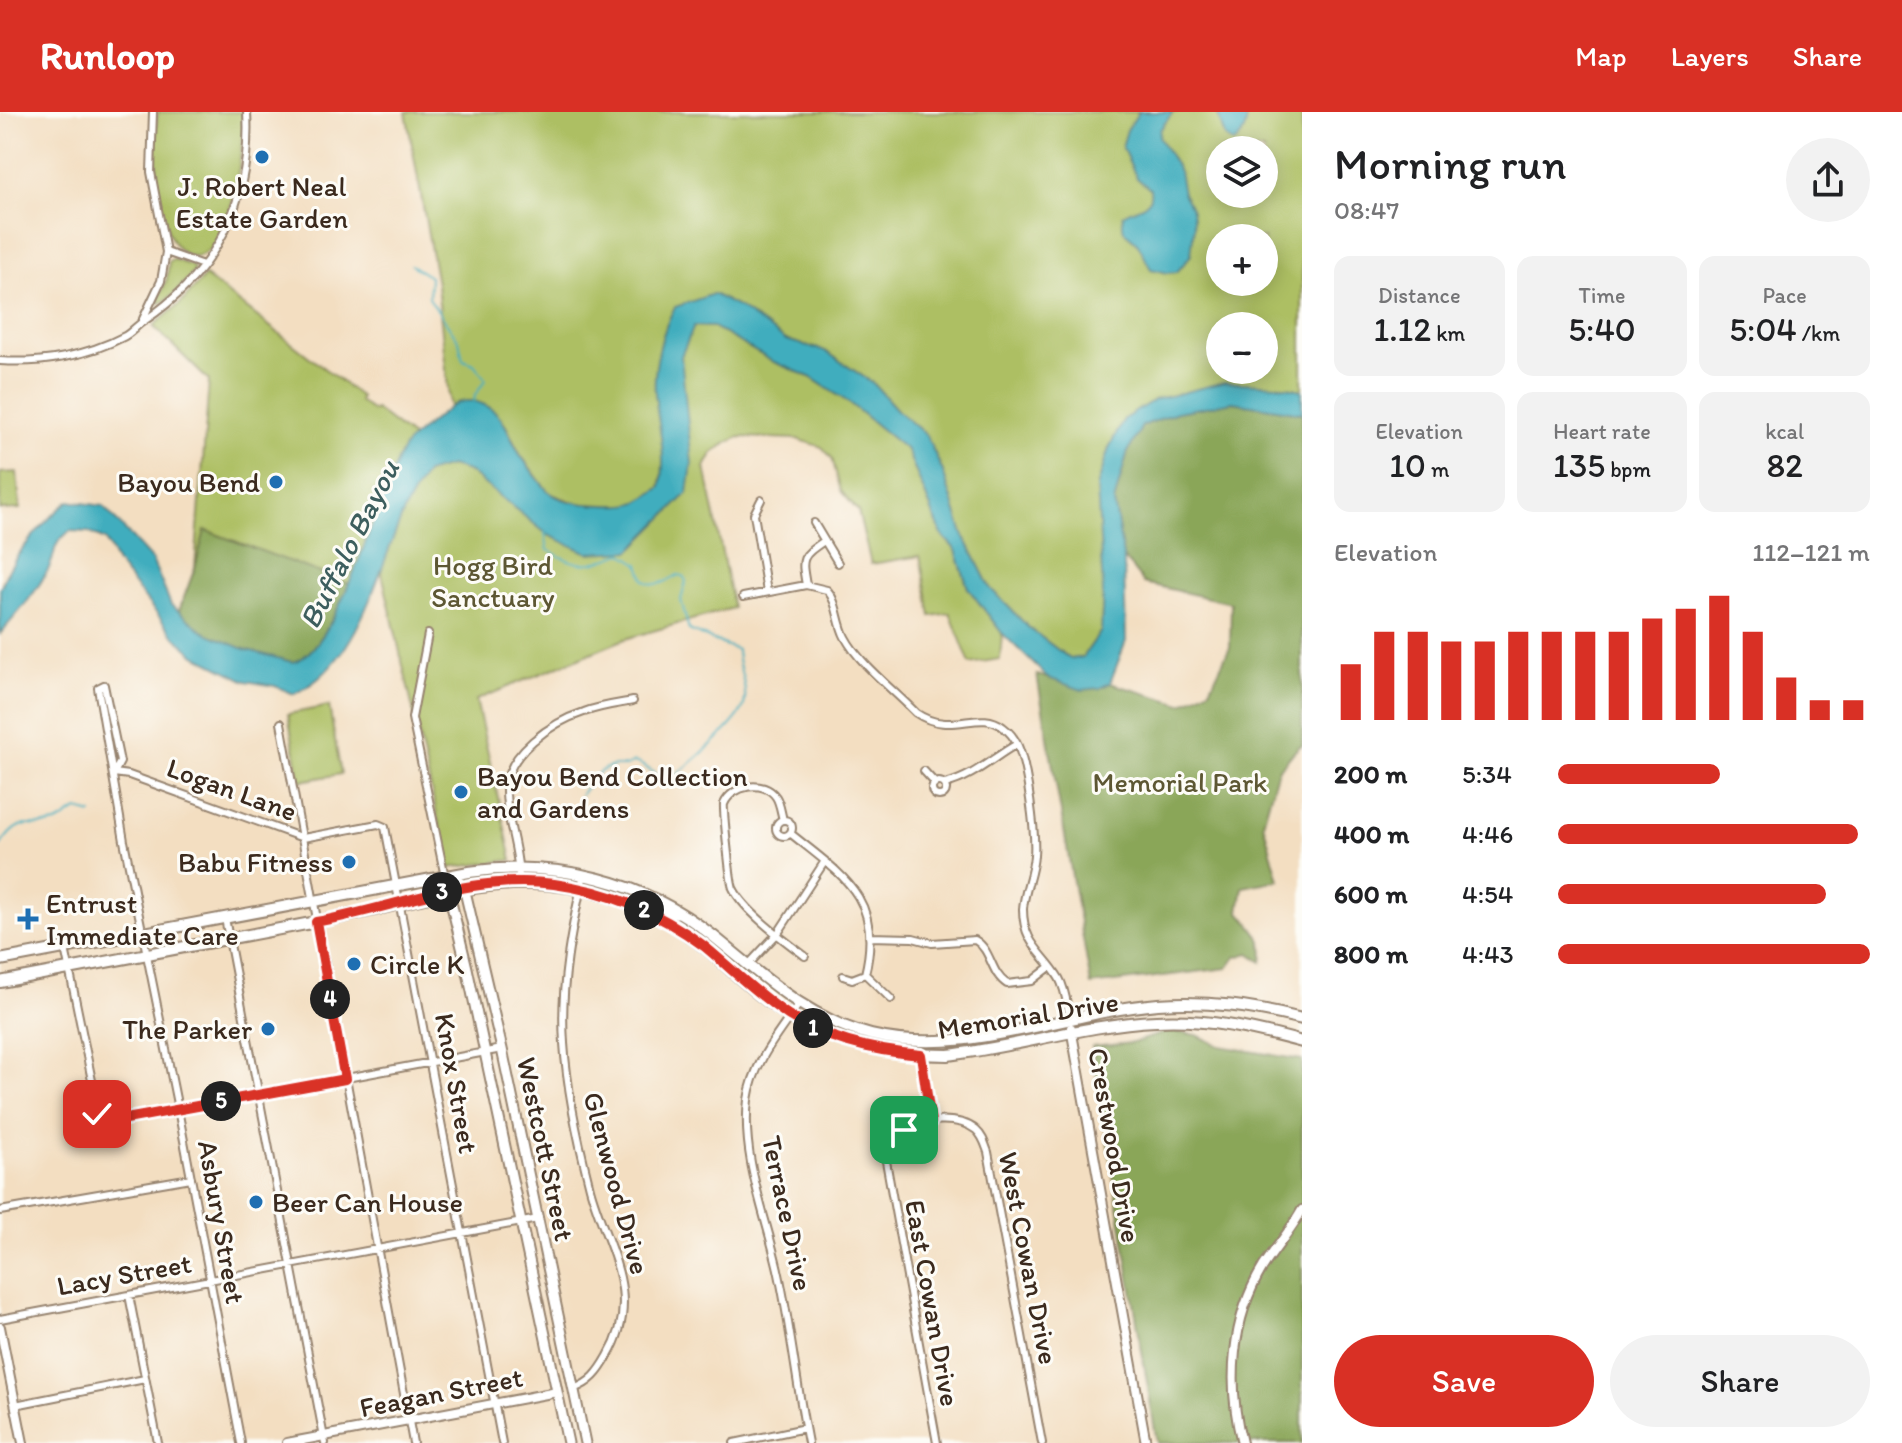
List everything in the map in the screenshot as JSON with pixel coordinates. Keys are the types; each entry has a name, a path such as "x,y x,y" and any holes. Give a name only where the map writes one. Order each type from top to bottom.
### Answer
{"main road":[{"name":"Memorial Drive","path":"0,960 396,885 519,868 584,874 619,884 678,912 799,1004 844,1027 896,1039 956,1041 1156,1004 1187,1002 1240,1005 1302,1019"},
{"path":"445,877 464,887"},
{"name":"Westcott Street","path":"445,877 469,976 568,1443"},
{"name":"Memorial Drive","path":"0,982 316,922 464,887 519,882 581,889 635,906 684,932 790,1016 840,1040 870,1049 921,1055 975,1052 1124,1024 1186,1021 1234,1026 1302,1042"},
{"name":"Westcott Street","path":"464,887 502,1049 585,1443"},
{"path":"635,906 649,904 668,915 678,912"},
{"path":"739,977 748,965"},
{"path":"469,976 484,973"},
{"path":"840,1040 844,1027"},
{"path":"921,1055 927,1048 947,1047 956,1041"},
{"path":"557,1392 573,1389"}],"street":[{"path":"141,322 161,281 166,252 151,172 153,112"},
{"path":"0,361 41,361 73,355 127,335 175,298 224,234 239,193 247,154 247,112"},
{"path":"166,252 203,265"},
{"path":"761,500 754,514 767,592"},
{"path":"814,523 838,563"},
{"path":"806,585 802,561 805,553 824,541"},
{"path":"743,597 806,585 819,586 831,593 848,643 916,713 942,724 978,720 997,723 1017,744 984,768 959,781 935,783"},
{"name":"Westcott Street","path":"428,634 412,718 445,877"},
{"path":"519,882 506,792 513,764 528,746 563,721 582,712 633,701"},
{"name":"Asbury Street","path":"108,719 120,762 114,773 122,826 241,1443"},
{"path":"281,723 413,1443"},
{"name":"Crestwood Drive","path":"1017,744 1034,833 1034,858 1025,893 1025,924 1035,951 1061,982 1070,1019 1146,1443"},
{"path":"924,771 935,783"},
{"name":"Logan Lane","path":"114,773 129,775 303,838 383,825"},
{"path":"935,783 933,792 939,796 946,791 945,784"},
{"path":"790,833 791,824 783,820 776,797 764,787 751,786 737,790 724,805 733,888 741,901 805,956"},
{"path":"783,820 777,825 777,832 784,836 790,833"},
{"name":"Knox Street","path":"383,825 502,1443"},
{"path":"790,833 825,861 858,895 869,937 865,974"},
{"path":"748,965 778,933 825,861"},
{"name":"Glenwood Drive","path":"573,1389 591,1381 613,1348 620,1330 623,1298 616,1258 589,1186 568,1082 564,1044 564,983 584,874"},
{"path":"225,918 325,1440"},
{"path":"869,937 913,938 932,943 975,940 985,948 994,970 1007,984 1032,981 1050,967"},
{"path":"65,948 100,1120 110,1122 502,1049"},
{"path":"843,976 852,979 865,974"},
{"path":"865,974 891,999"},
{"name":"Terrace Drive","path":"799,1004 770,1045 751,1086 748,1142 785,1304 808,1443"},
{"path":"921,1055 931,1122"},
{"name":"West Cowan Drive","path":"931,1122 949,1121 975,1129 988,1152 1042,1443"},
{"name":"East Cowan Drive","path":"931,1122 904,1130 891,1142 886,1161 937,1443"},
{"path":"0,1211 191,1178"},
{"path":"1242,1443 1234,1404 1234,1373 1242,1316 1262,1269 1302,1210"},
{"name":"Lacy Street","path":"0,1319 538,1219"},
{"path":"129,1295 158,1443"},
{"path":"0,1328 23,1443"},
{"path":"15,1405 145,1379"},
{"name":"Feagan Street","path":"287,1443 325,1440 557,1392"},
{"path":"734,1443 805,1428"}],"green space":[{"path":"158,112 243,112 239,167 229,213 212,247 201,255 186,255 174,243 166,224 157,173"},
{"path":"406,112 1302,112 1302,390 1278,385 1154,400 1103,591 1101,631 1083,657 1070,659 1029,628 990,588 963,534 942,469 926,435 898,411 874,384 825,351 786,340 713,294 655,389 665,460 660,488 634,506 579,504 549,493 520,454 504,422 473,401 456,403 450,408 437,284"},
{"path":"173,259 193,266 194,271 174,294 159,304 169,261"},
{"name":"Hogg Bird Sanctuary","path":"205,276 361,397 359,401 373,411 375,409 417,441 525,471 557,500 633,512 663,491 672,372 694,326 713,327 774,362 810,377 848,402 907,450 942,535 956,550 968,588 1002,633 1000,659 970,664 950,613 931,616 920,556 871,564 858,511 841,491 832,458 822,447 797,439 739,437 712,454 705,467 733,608 625,639 476,700 512,860 449,868 374,538 362,552 334,614 243,649 193,627 178,614 195,568 209,381 153,326 181,303"},
{"name":"Memorial Park","path":"1233,402 1302,413 1302,745 1278,769 1263,823 1279,880 1243,887 1239,911 1260,940 1262,962 1249,953 1236,957 1228,968 1091,985 1037,675 1083,688 1110,683 1182,704 1210,689 1230,647 1231,603 1144,583 1123,557 1114,502 1127,454 1142,426 1177,412"},
{"path":"17,472 20,509 0,510 0,473"},
{"path":"205,530 350,584 327,629 302,658 292,662 232,645 190,624 178,614"},
{"path":"329,706 341,774 300,781 288,714"},
{"path":"1170,1031 1197,1035 1220,1046 1302,1060 1302,1443 1157,1443 1092,1047 1133,1043"}],"water":[{"path":"1139,112 1173,112 1160,130 1159,137 1179,171 1183,193 1192,210 1194,227 1191,255 1177,272 1151,269 1138,244 1124,230 1123,215 1146,203 1150,195 1150,189 1137,178 1122,147 1127,130"},
{"path":"1217,112 1248,112 1241,136 1225,136"},
{"path":"713,294 786,340 825,351 874,384 898,411 926,435 942,469 963,534 990,588 1029,628 1070,659 1083,657 1101,631 1103,591 1097,487 1109,448 1124,419 1154,400 1216,384 1278,385 1302,390 1302,413 1233,402 1177,412 1142,426 1127,454 1114,502 1124,562 1126,641 1110,683 1100,688 1082,690 1048,678 1002,633 968,588 956,550 942,535 907,450 848,402 810,377 774,362 713,327 694,326 681,356 692,464 688,493 630,551 588,553 548,535 468,471 450,466 426,473 407,505 352,637 317,680 294,694 275,686 246,681 195,655 176,638 117,563 105,540 88,532 70,531 59,542 38,586 0,634 0,590 11,566 29,541 69,501 103,506 152,560 171,605 204,632 244,649 292,662 309,652 341,602 403,449 426,426 461,402 477,402 500,417 521,456 552,494 572,502 593,505 638,502 661,487 663,450 655,383 659,349 675,307"}],"waterway":[{"path":"411,265 430,277 429,298 459,341 463,360 474,364 486,380 475,395 474,403"},
{"path":"545,533 548,550 577,563 592,563 622,553 639,564 648,583 657,584 678,575 683,576 686,581 681,600 689,630 737,650 745,691 744,705 733,723 669,781 634,762 603,770 594,776 580,795"},
{"path":"0,846 20,826 56,823 78,810 92,814"}],"place":[{"name":"J. Robert Neal Estate Garden","path":"262,157"},
{"name":"Bayou Bend","path":"276,482"},
{"name":"Bayou Bend Collection and Gardens","path":"461,792"},
{"name":"Babu Fitness","path":"349,862"},
{"name":"Entrust Immediate Care","path":"28,919"},
{"name":"Circle K","path":"354,964"},
{"name":"The Parker","path":"268,1029"},
{"name":"Beer Can House","path":"256,1202"}],"route":[{"path":"97,1114 100,1120 110,1122 345,1079 316,922 373,911 450,890 519,882 581,889 640,908 684,932 765,999 813,1029 870,1049 921,1055 931,1122 904,1130"}],"water label":[{"name":"Buffalo Bayou","path":"349,544"}]}
